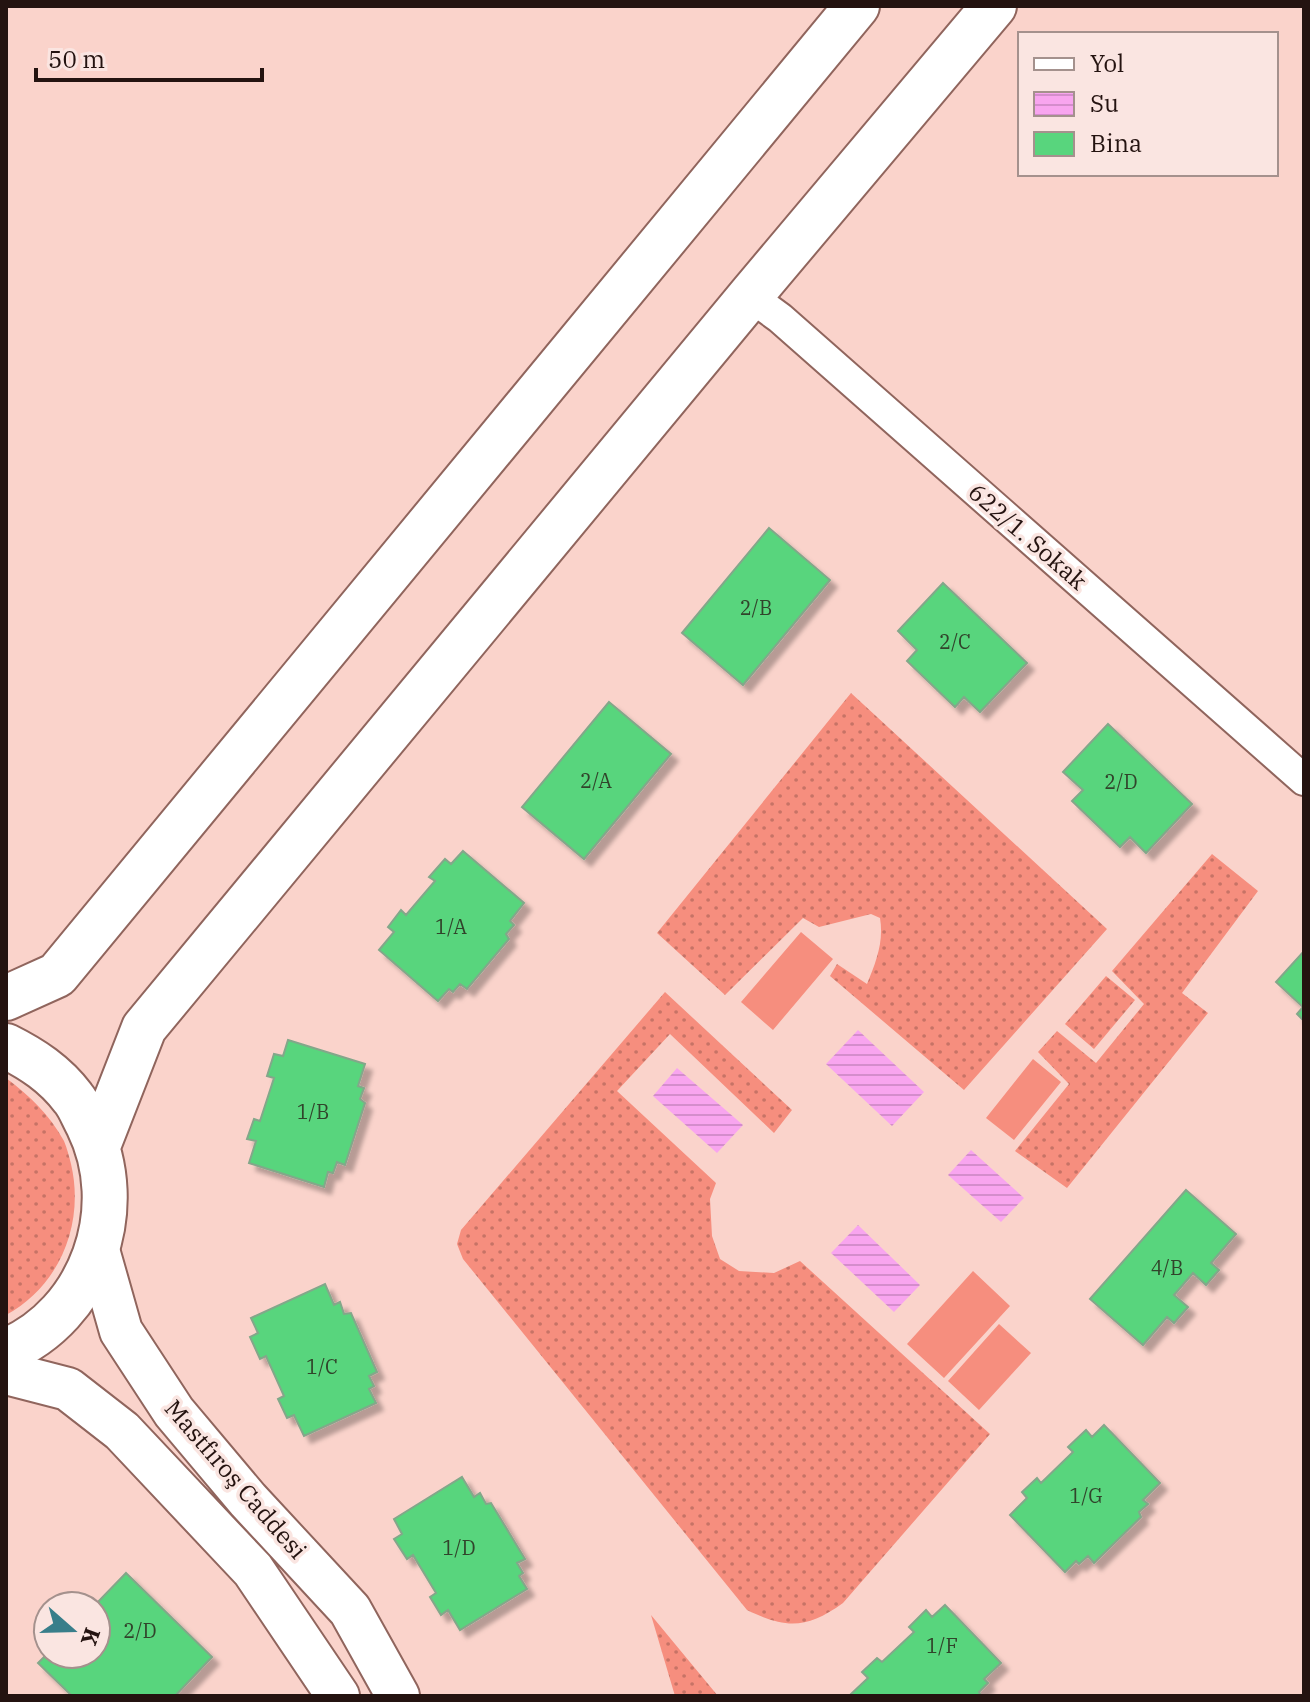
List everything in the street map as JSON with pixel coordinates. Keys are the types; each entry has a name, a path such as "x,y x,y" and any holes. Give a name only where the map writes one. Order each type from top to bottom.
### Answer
{"main road":[{"path":"6,998 57,975 857,6"},
{"path":"98,1146 144,1028 994,6"},
{"path":"6,1046 37,1061 75,1099 98,1146 107,1198 98,1250 71,1302 28,1342 6,1351"},
{"name":"Mastfıroş Caddesi","path":"98,1250 121,1331 174,1412 248,1500 350,1610 398,1696"},
{"name":"Mastfıroş Caddesi","path":"6,1373 68,1389 122,1431 253,1570 338,1696"}],"street":[{"name":"622/1. Sokak","path":"750,296 792,328 1304,780"}],"shaded area":[{"path":"851,693 1107,929 964,1090 830,976 837,964 867,984 880,944 880,918 871,914 819,927 803,918 725,995 657,933"},
{"path":"1212,854 1258,891 1182,993 1208,1013 1067,1188 1015,1151 1069,1084 1038,1052 1057,1031 1096,1063 1144,1004 1112,971"},
{"path":"801,932 833,959 773,1030 741,1002"},
{"path":"1106,976 1135,1000 1094,1049 1065,1024"},
{"path":"665,992 792,1110 774,1133 670,1034 617,1091 716,1183 710,1199 712,1236 720,1259 739,1271 774,1273 800,1261 990,1434 843,1603 807,1622 773,1621 747,1610 463,1259 457,1244 461,1230"},
{"path":"1033,1059 1061,1082 1014,1140 986,1118"},
{"path":"6,1078 38,1106 64,1141 71,1164 74,1208 71,1230 54,1270 25,1303 6,1315"},
{"path":"973,1271 1010,1306 944,1378 907,1344"},
{"path":"999,1324 1031,1353 979,1410 948,1381"},
{"path":"651,1615 718,1696 675,1696"}],"water":[{"path":"858,1030 924,1092 892,1126 826,1064"},
{"path":"677,1068 743,1125 717,1153 653,1096"},
{"path":"971,1150 1024,1198 1001,1222 948,1175"},
{"path":"858,1225 920,1285 894,1312 831,1253"}],"building":[{"path":"769,528 830,580 743,685 682,633"},
{"path":"943,583 1027,663 980,712 964,697 955,707 907,661 917,650 898,631"},
{"path":"609,702 671,754 584,859 522,807"},
{"path":"1108,724 1192,804 1146,853 1130,837 1120,847 1072,801 1083,790 1063,772"},
{"path":"463,851 524,903 510,921 514,925 506,934 509,939 467,989 460,984 453,992 449,989 438,1001 379,950 394,932 388,927 401,910 406,915 435,881 429,877 445,859 451,864"},
{"path":"1304,951 1304,1021 1297,1014 1303,1007 1276,982"},
{"path":"288,1040 365,1064 358,1086 364,1088 360,1099 365,1103 345,1165 337,1162 333,1173 328,1172 324,1187 249,1163 256,1141 247,1139 254,1119 260,1121 274,1078 267,1076 274,1054 283,1056"},
{"path":"1186,1190 1236,1234 1211,1263 1219,1270 1206,1285 1193,1273 1174,1295 1188,1307 1174,1323 1167,1317 1143,1345 1090,1299"},
{"path":"325,1284 334,1305 340,1302 344,1314 351,1313 377,1372 369,1376 374,1386 369,1389 376,1403 304,1436 294,1415 287,1418 278,1399 284,1396 266,1356 260,1359 250,1337 258,1333 251,1318"},
{"path":"1104,1425 1160,1483 1143,1500 1148,1504 1139,1512 1141,1517 1094,1563 1088,1556 1079,1564 1076,1561 1065,1572 1010,1515 1027,1498 1022,1492 1037,1478 1041,1483 1073,1452 1068,1447 1086,1430 1092,1437"},
{"path":"462,1477 474,1497 480,1493 486,1504 491,1503 525,1559 517,1563 523,1573 519,1576 527,1589 460,1630 448,1610 441,1615 430,1597 436,1593 413,1555 407,1559 394,1539 402,1534 394,1519"},
{"path":"126,1573 212,1657 175,1696 72,1696 45,1670 112,1670 112,1590 110,1590"},
{"path":"945,1605 1001,1663 984,1679 988,1683 979,1692 981,1696 851,1694 868,1678 862,1672 877,1658 882,1662 914,1632 909,1627 926,1610 932,1617"}]}
